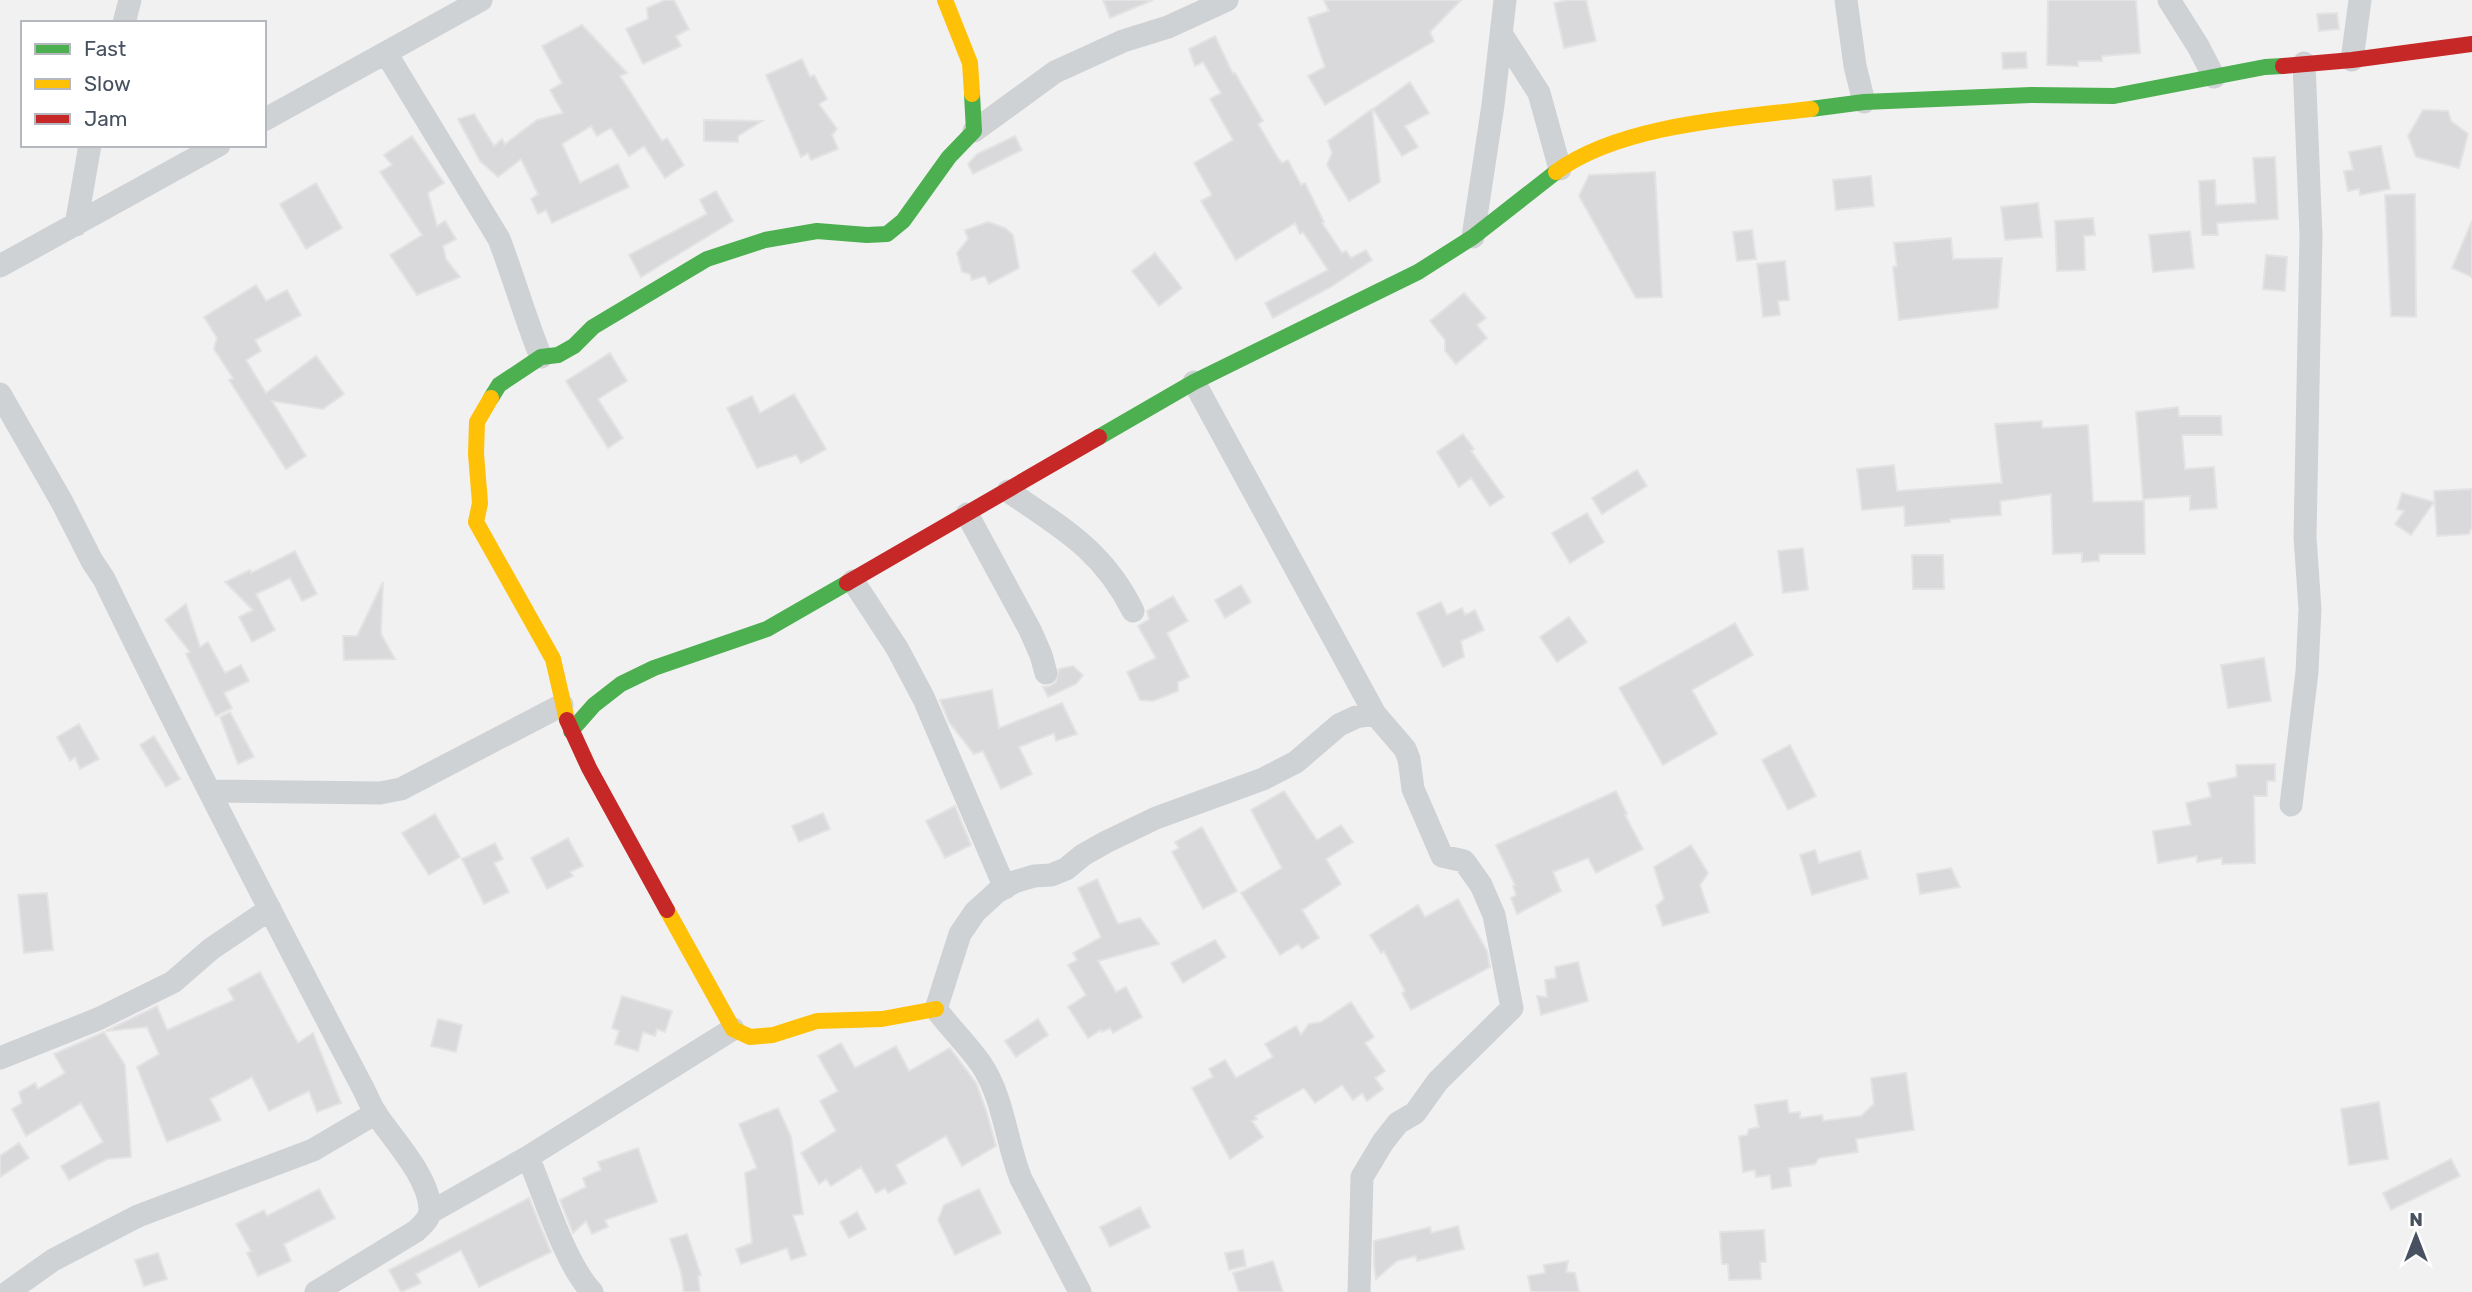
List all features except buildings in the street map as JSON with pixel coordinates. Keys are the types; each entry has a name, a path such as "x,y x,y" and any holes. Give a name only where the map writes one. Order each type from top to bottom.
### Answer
{"street":[{"path":"125,21 130,0"},
{"path":"266,119 481,0"},
{"path":"945,0 970,62 974,131"},
{"path":"936,1009 882,1019 817,1021 773,1035 750,1037 733,1029 589,768 562,705 553,659 476,522 480,503 476,454 477,422 499,385 541,357 558,355 574,346 593,327 707,259 765,240 817,231 867,236 887,234 903,221 949,157 974,131 1055,72 1123,41 1168,27 1227,0"},
{"path":"1473,237 1505,0"},
{"path":"1846,0 1864,103"},
{"path":"2169,0 2214,77"},
{"path":"2352,60 2360,0"},
{"path":"1502,35 1539,93 1560,169"},
{"path":"571,731 594,705 621,684 654,668 767,629 1194,382 1418,272 1473,237 1560,169 1603,146 1660,131 1728,119 1864,103 2031,95 2114,96 2265,67 2352,60 2472,44"},
{"path":"386,52 499,239 541,357"},
{"path":"2291,805 2307,672 2310,609 2305,537 2311,236 2304,63"},
{"path":"76,225 90,147"},
{"path":"0,266 215,147"},
{"path":"1194,382 1375,714 1405,749 1409,758 1413,789 1441,856 1464,860 1481,885 1494,915 1512,1008 1438,1081 1415,1113 1398,1124 1383,1142 1362,1177 1359,1292"},
{"path":"0,394 104,579 376,1113 420,1179 431,1212"},
{"path":"1008,491 1062,528 1106,566 1133,611"},
{"path":"967,514 1030,630 1046,673"},
{"path":"852,581 897,648 924,699 1005,888"},
{"path":"211,791 380,793 401,789 562,705"},
{"path":"936,1009 960,934 975,912 997,892 1034,876 1051,875 1066,869 1094,849 1156,818 1263,779 1296,762 1339,725 1356,717 1375,714"},
{"path":"0,1058 98,1019 173,982 211,949 270,909"},
{"path":"936,1009 982,1065 1005,1120 1014,1162 1021,1179 1080,1292"},
{"path":"316,1292 416,1231 425,1223 431,1212 528,1157 733,1029"},
{"path":"8,1292 53,1259 138,1216 313,1150 376,1113"},
{"path":"528,1157 567,1251 583,1283 592,1292"}],"traffic: fast":[{"path":"1811,109 1864,102 2031,95 2114,96 2265,67 2283,66"},
{"path":"491,398 499,385 541,357 558,355 574,346 593,327 707,259 765,240 817,231 887,234 903,221 949,157 974,131 972,94"},
{"path":"1099,437 1194,382 1418,272 1473,237 1556,172"},
{"path":"571,731 594,705 621,684 654,668 767,629 847,583"}],"traffic: slow":[{"path":"945,0 970,63 972,94"},
{"path":"1556,172 1582,156 1644,134 1713,120 1811,109"},
{"path":"491,398 477,422 476,454 480,503 476,522 553,659 567,720"},
{"path":"667,910 733,1029 750,1037 773,1035 817,1021 882,1019 936,1009"}],"traffic: jam":[{"path":"2283,66 2472,44"},
{"path":"847,583 1099,437"},
{"path":"567,720 589,768 667,910"}]}
